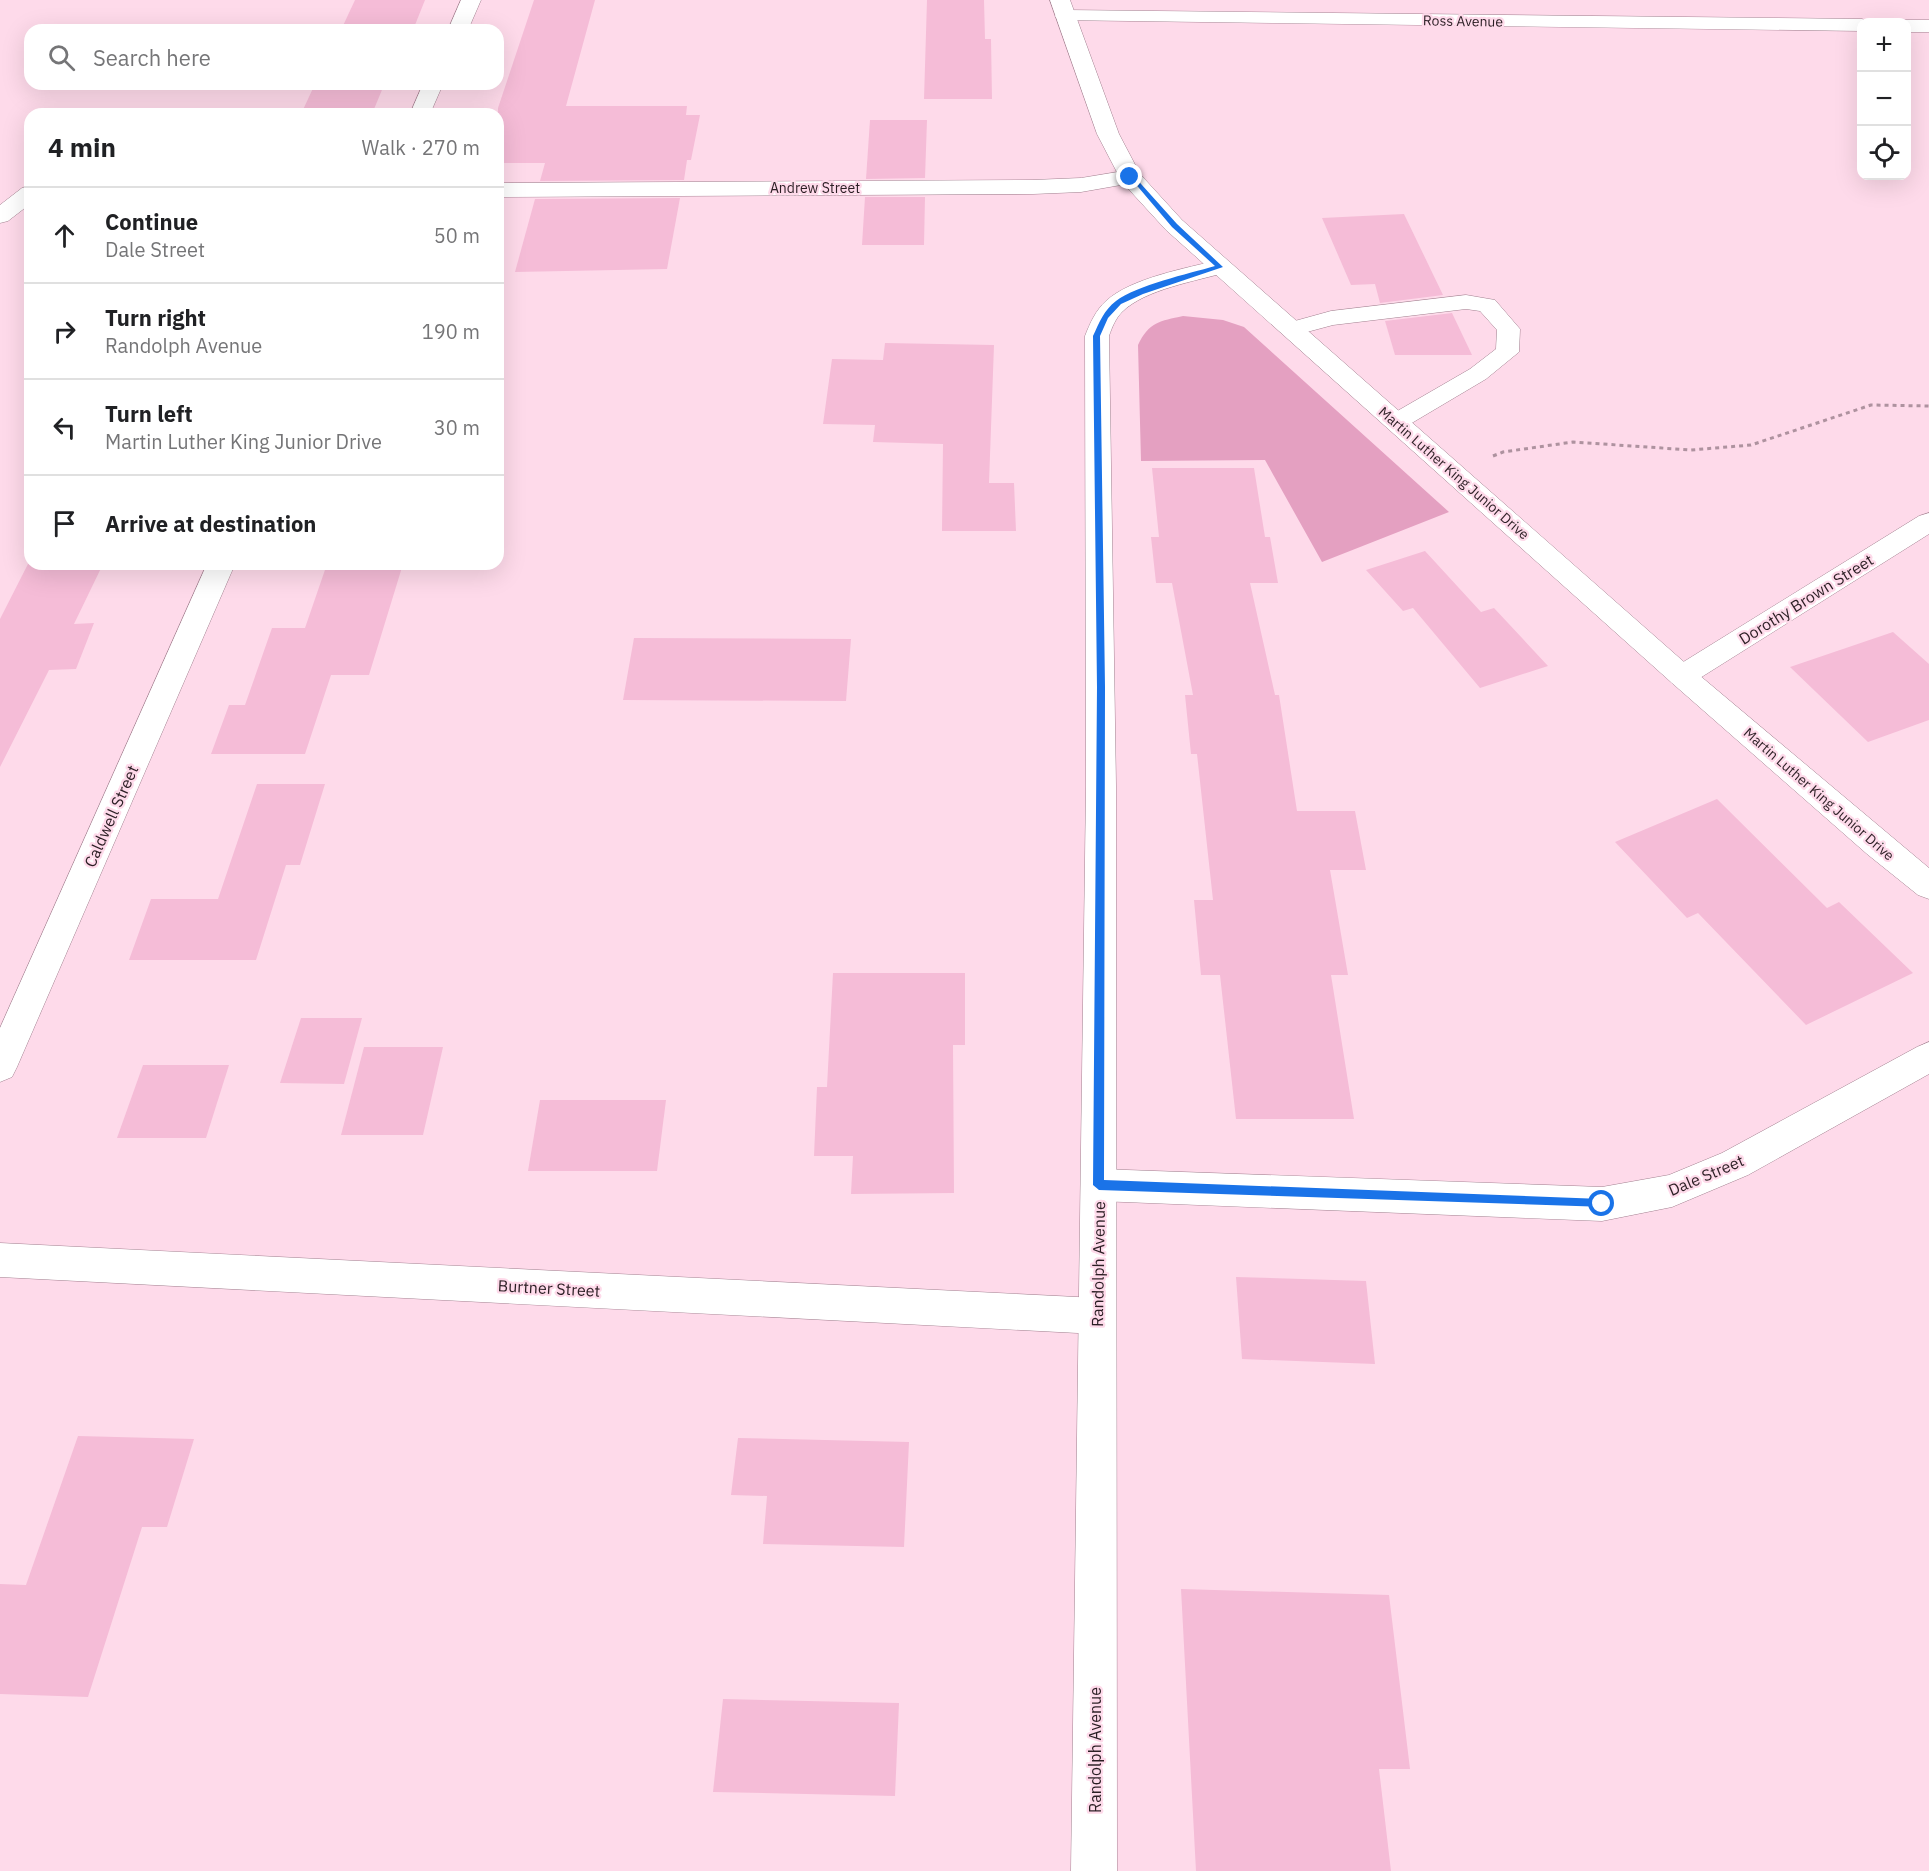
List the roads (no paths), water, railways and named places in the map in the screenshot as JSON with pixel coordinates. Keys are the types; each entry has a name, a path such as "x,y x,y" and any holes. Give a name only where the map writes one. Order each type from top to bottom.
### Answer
{"street":[{"path":"461,24 471,0"},
{"path":"1505,0 1512,22"},
{"name":"Ross Avenue","path":"1062,8 1512,22 1857,25"},
{"name":"Martin Luther King Junior Drive","path":"1062,8 1108,134 1130,177 1174,225 1682,676 1929,886"},
{"path":"1911,26 1929,26"},
{"path":"423,108 430,90"},
{"name":"Andrew Street","path":"504,190 1032,187 1081,185 1130,177"},
{"path":"0,189 24,191"},
{"path":"0,216 24,196"},
{"name":"Randolph Avenue","path":"1094,1871 1101,675 1097,336 1104,318 1119,302 1140,292 1219,267"},
{"name":"Dorothy Brown Street","path":"1682,676 1929,522"},
{"name":"Caldwell Street","path":"0,1067 218,570"},
{"name":"Dale Street","path":"1099,1185 1602,1204 1672,1191 1735,1164 1929,1058"},
{"name":"Burtner Street","path":"0,1260 1097,1316"}],"lane":[{"path":"1292,329 1331,318 1466,302 1487,305 1509,329 1507,352 1478,374 1396,422"}]}
